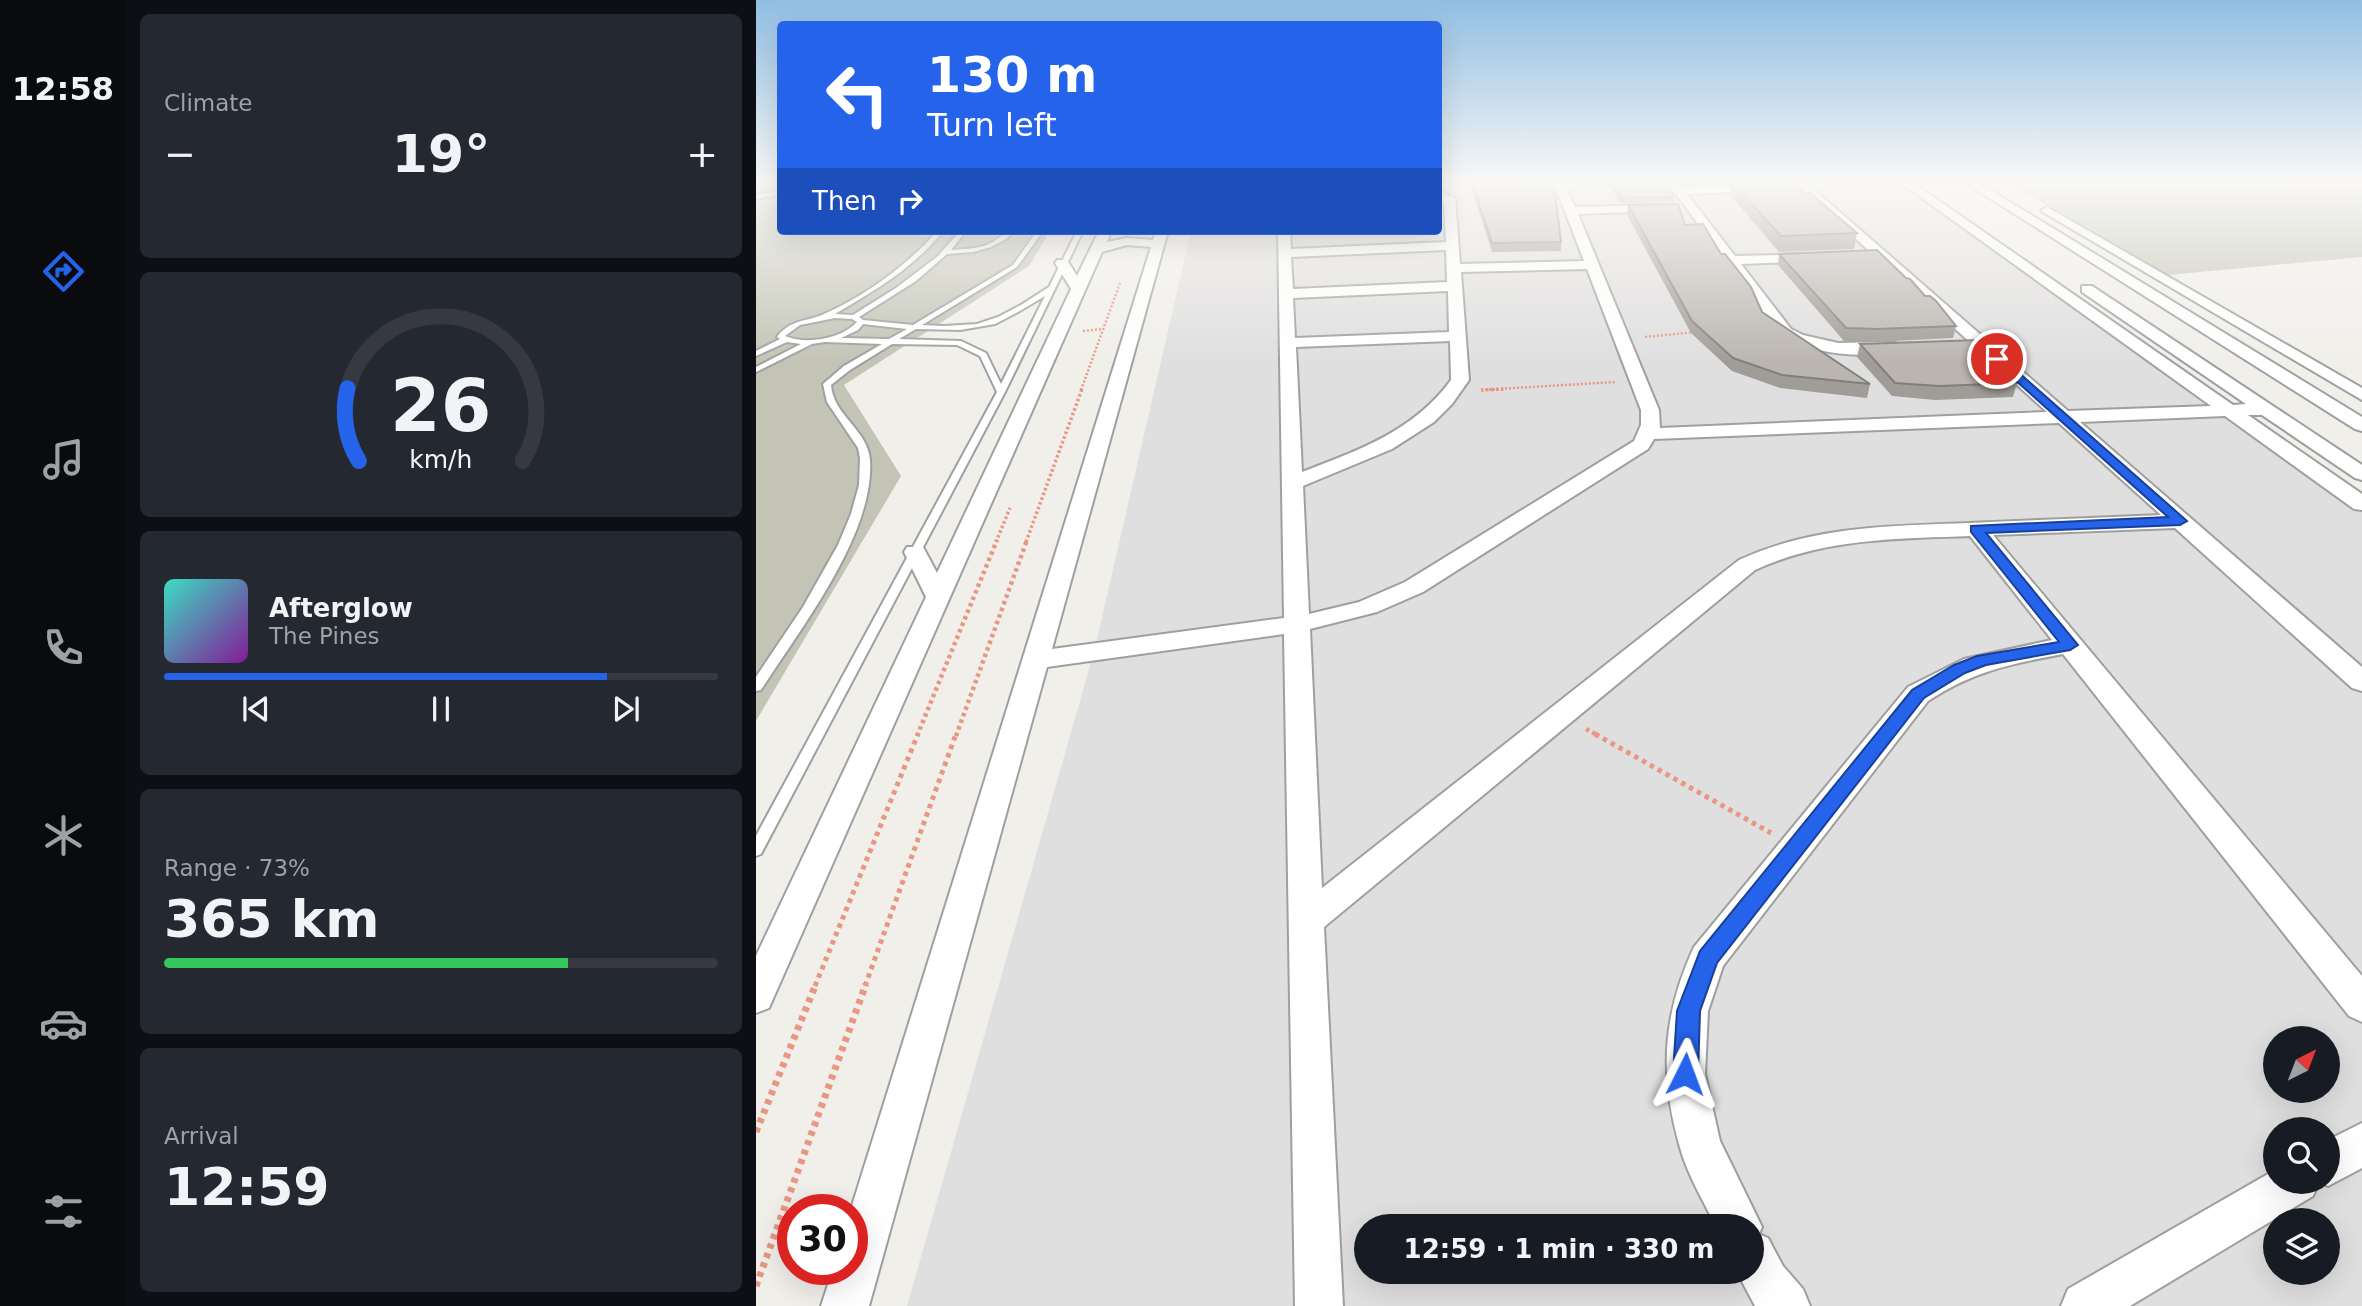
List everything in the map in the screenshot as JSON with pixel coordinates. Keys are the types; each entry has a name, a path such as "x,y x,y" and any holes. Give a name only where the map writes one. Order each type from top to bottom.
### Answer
{"street":[{"path":"756,996 938,597 1066,288 1095,241"},
{"path":"1121,241 1146,241"},
{"path":"845,1306 1036,660 1152,241"},
{"path":"1284,241 1319,1306"},
{"path":"1291,483 1384,446 1422,424 1448,402 1460,380 1451,241"},
{"path":"1036,660 1295,624 1361,612 1390,601 1627,454 1649,434 1653,422 1582,241"},
{"path":"1717,241 1780,327 1795,339 1819,346 1848,349 1914,346"},
{"path":"1863,241 2362,682"},
{"path":"1989,241 2362,504"},
{"path":"2016,241 2028,249"},
{"path":"2065,241 2362,425"},
{"path":"2100,241 2362,396"},
{"path":"1284,253 1452,246"},
{"path":"1852,255 1879,254"},
{"path":"1731,260 1825,256"},
{"path":"1062,263 1066,288"},
{"path":"1454,268 1591,264"},
{"path":"2073,279 2362,474"},
{"path":"1286,294 1455,286"},
{"path":"1287,343 1458,336"},
{"path":"1954,345 1980,344"},
{"path":"1649,434 2266,409"},
{"path":"1308,920 1747,565 1780,548 1820,538 2180,521"},
{"path":"1976,529 2362,1003"},
{"path":"915,552 938,597"},
{"path":"1733,1214 1700,1145 1685,1074 1689,1011 1707,958 1918,694 1959,669 1983,660 2070,645"},
{"path":"2340,1157 2362,1144"},
{"path":"2085,1306 2276,1194"},
{"path":"1764,1279 1786,1306"}],"lane":[{"path":"785,340 781,337 785,330 824,317 875,288 908,264 930,241"},
{"path":"825,340 855,330 857,320 946,253 956,241"},
{"path":"946,253 987,248 1000,241"},
{"path":"756,687 851,532 860,504 866,460 863,443 829,399 827,384 847,368 1014,266 1034,241"},
{"path":"756,850 1001,392 1066,288 1062,263 1091,241"},
{"path":"875,288 903,287"},
{"path":"824,317 918,326 978,326 1066,288"},
{"path":"958,344 978,326"},
{"path":"756,354 785,340 893,340 958,344 983,355 1001,392"},
{"path":"756,370 812,341"}],"path":[{"path":"756,1286 1124,271"},
{"path":"1079,338 1087,318"},
{"path":"1082,331 1103,329"},
{"path":"1620,339 1702,331"},
{"path":"1454,392 1637,381"},
{"path":"756,1132 1013,501"},
{"path":"1561,715 1796,847"}],"shaded area":[{"path":"756,241 1044,241 1029,266 844,385 901,476 756,721"},
{"path":"1189,241 1979,241 2362,510 2362,1306 907,1306 1094,652"},
{"path":"2109,241 2362,241 2362,257 2168,275"}],"building":[{"path":"1491,241 1561,242 1492,243"},
{"path":"1648,241 1713,241 1721,254 1725,254 1751,287 1762,312 1870,384 1782,375 1733,358 1692,321"},
{"path":"1877,250 1925,296 1936,301 1956,326 1846,328 1779,254"},
{"path":"1979,340 2017,383 1939,386 1895,383 1860,344"}],"route":[{"path":"1685,1074 1689,1011 1707,958 1918,694 1959,669 1983,660 2070,645 1976,529 2180,521 1997,359"}]}
